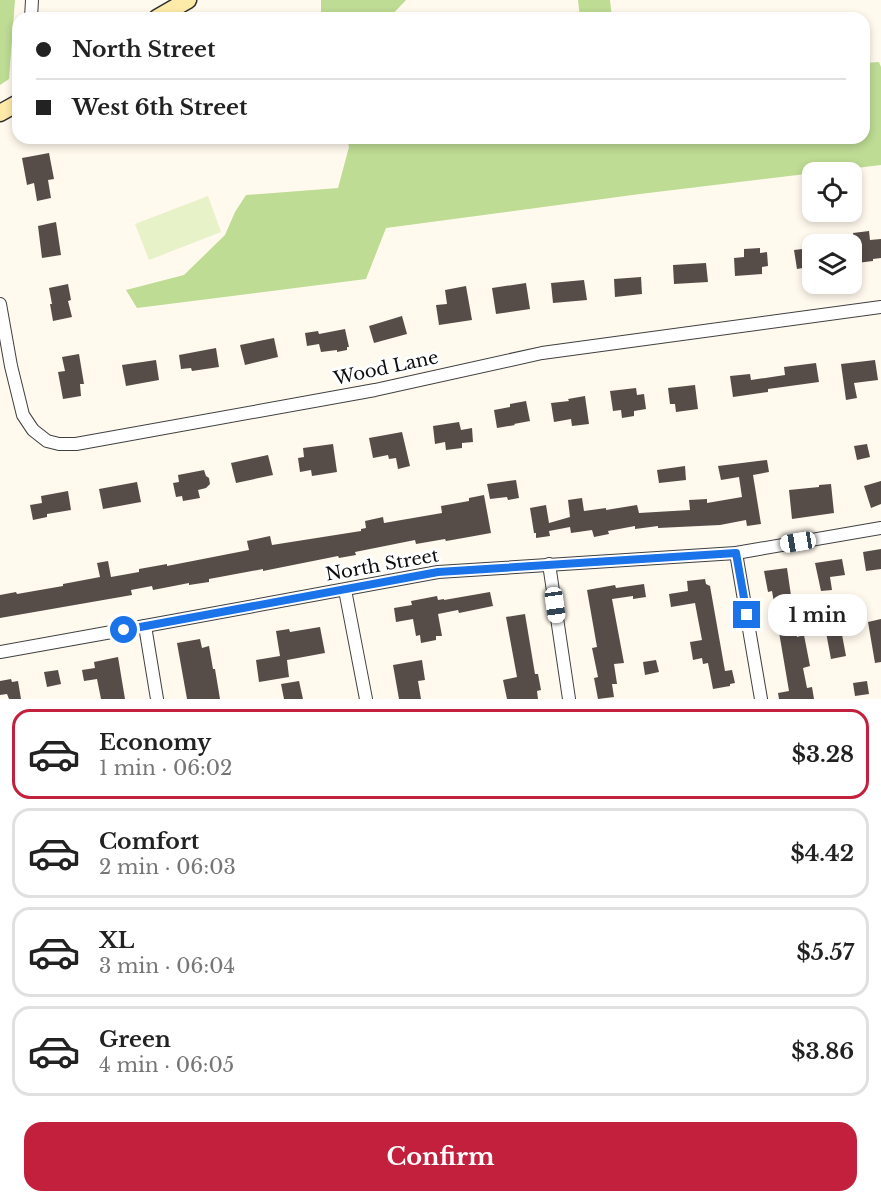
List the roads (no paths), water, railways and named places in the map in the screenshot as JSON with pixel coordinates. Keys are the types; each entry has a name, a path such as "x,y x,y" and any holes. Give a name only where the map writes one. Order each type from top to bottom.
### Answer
{"main road":[{"path":"167,12 188,0"}],"street":[{"name":"Wood Lane","path":"0,304 11,366 23,415 33,430 47,441 59,444 76,444 375,390 542,353 881,307"},
{"name":"North Street","path":"0,652 446,571 736,553 881,528"},
{"path":"736,553 761,699"},
{"path":"549,564 569,699"},
{"path":"345,590 366,699"},
{"path":"145,626 158,699"}]}
